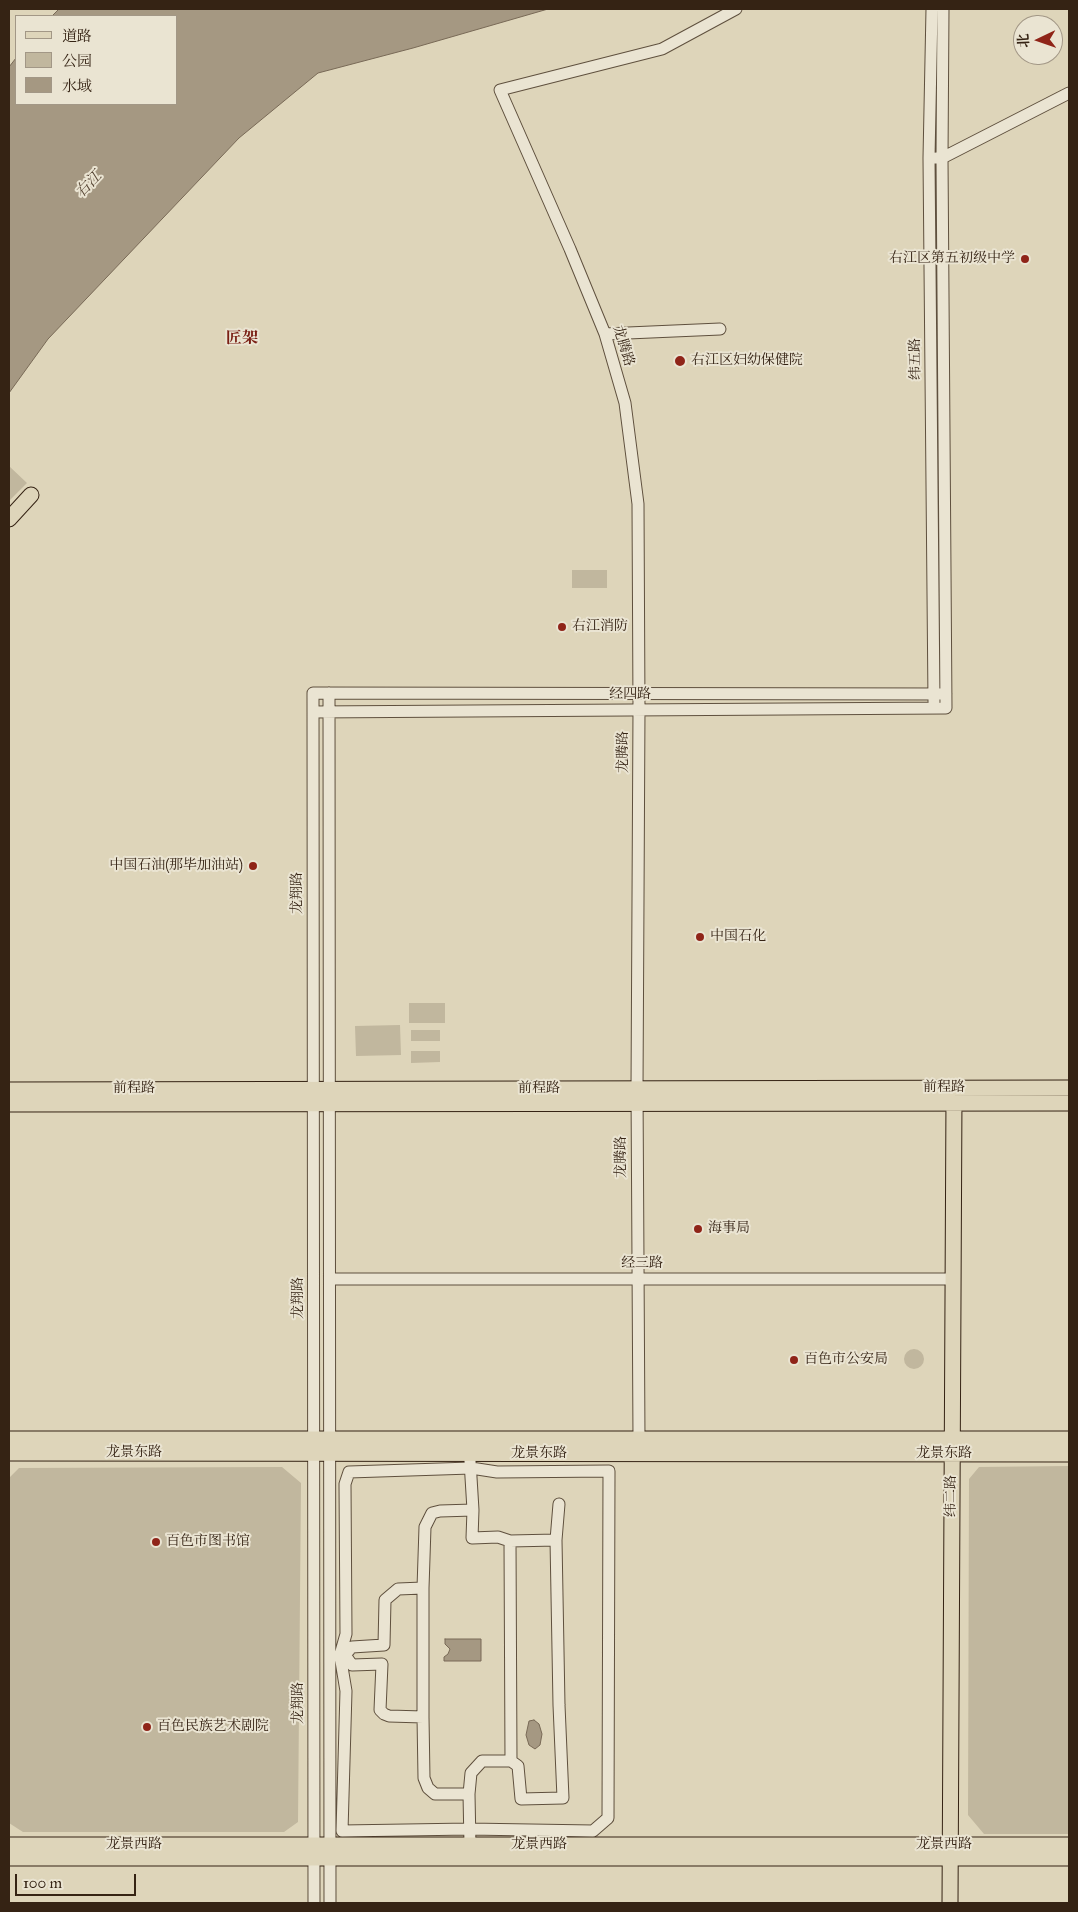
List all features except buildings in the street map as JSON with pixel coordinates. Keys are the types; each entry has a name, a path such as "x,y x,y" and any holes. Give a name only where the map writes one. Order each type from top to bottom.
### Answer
{"main road":[{"path":"9,519 31,494"},
{"name":"前程路","path":"9,1090 313,1096 637,1096 954,1095 1069,1088"},
{"name":"前程路","path":"954,1095 1069,1103"},
{"name":"纬二路","path":"950,1903 954,1095"},
{"name":"前程路","path":"9,1104 313,1096"},
{"name":"龙景东路","path":"9,1439 314,1446 639,1439 952,1447 1069,1454"},
{"name":"龙景东路","path":"330,1446 470,1461 952,1447 1069,1439"},
{"name":"龙景东路","path":"9,1453 314,1446"},
{"name":"龙景西路","path":"9,1845 314,1852"},
{"name":"龙景西路","path":"330,1852 470,1845 950,1851 1069,1858"},
{"name":"龙景西路","path":"9,1858 314,1852 950,1851 1069,1845"}],"street":[{"name":"龙腾路","path":"639,1439 637,1096 638,504 625,402 605,334 500,90 662,49 736,9"},
{"name":"纬五路","path":"932,9 929,158 934,708"},
{"name":"纬五路","path":"944,9 942,158 946,708"},
{"path":"929,158 942,158 1069,93"},
{"path":"605,334 720,329"},
{"name":"经四路","path":"313,693 946,694"},
{"name":"龙翔路","path":"313,693 314,1903"},
{"path":"330,693 330,1446 338,1655 330,1852 330,1903"},
{"name":"经四路","path":"313,712 946,708"},
{"name":"经三路","path":"330,1279 953,1279"},
{"path":"470,1461 472,1538 498,1538 510,1541 556,1540"},
{"path":"470,1461 497,1472 609,1471 608,1818 593,1831 470,1829 342,1831 346,1691 338,1655 346,1634 345,1484 349,1472 470,1461"},
{"path":"470,1845 469,1794 471,1773 482,1761 511,1762 518,1766 522,1799 563,1798 556,1540 559,1504"},
{"path":"469,1794 436,1794 428,1788 424,1778 423,1588 425,1527 428,1518 432,1513 440,1511 472,1510"},
{"path":"510,1541 511,1762"},
{"path":"338,1655 352,1647 384,1645 385,1600 398,1589 423,1588"},
{"path":"338,1655 352,1665 382,1664 380,1710 384,1714 389,1716 423,1717"}],"green space":[{"path":"9,466 27,483 9,501"},
{"path":"572,570 607,570 607,588 572,588"},
{"path":"409,1003 445,1003 445,1023 409,1023"},
{"path":"400,1025 401,1055 356,1056 355,1026"},
{"path":"411,1030 440,1030 440,1041 411,1041"},
{"path":"411,1051 440,1051 440,1062 411,1063"},
{"path":"914,1349 921,1352 924,1359 921,1366 914,1369 907,1366 904,1359 907,1352"},
{"path":"1069,1466 1069,1834 984,1834 968,1815 969,1479 979,1467"},
{"path":"282,1467 301,1483 298,1822 284,1832 23,1832 9,1823 9,1478 19,1468"}],"water":[{"name":"右江","path":"59,9 548,9 318,73 239,138 48,339 9,393 9,67 15,59 15,105 178,105 178,15 53,15"},
{"path":"445,1639 481,1639 481,1661 444,1661 444,1657 450,1649 445,1644"},
{"path":"534,1720 539,1724 542,1734 540,1745 535,1749 529,1745 526,1735 529,1721"}],"place":[{"name":"右江区第五初级中学","path":"1025,259"},
{"name":"右江区妇幼保健院","path":"680,361"},
{"name":"右江消防","path":"562,627"},
{"name":"中国石油(那毕加油站)","path":"253,866"},
{"name":"中国石化","path":"700,937"},
{"name":"海事局","path":"698,1229"},
{"name":"百色市公安局","path":"794,1360"},
{"name":"百色市图书馆","path":"156,1542"},
{"name":"百色民族艺术剧院","path":"147,1727"}],"district":[{"name":"匠架","path":"242,339"}]}
